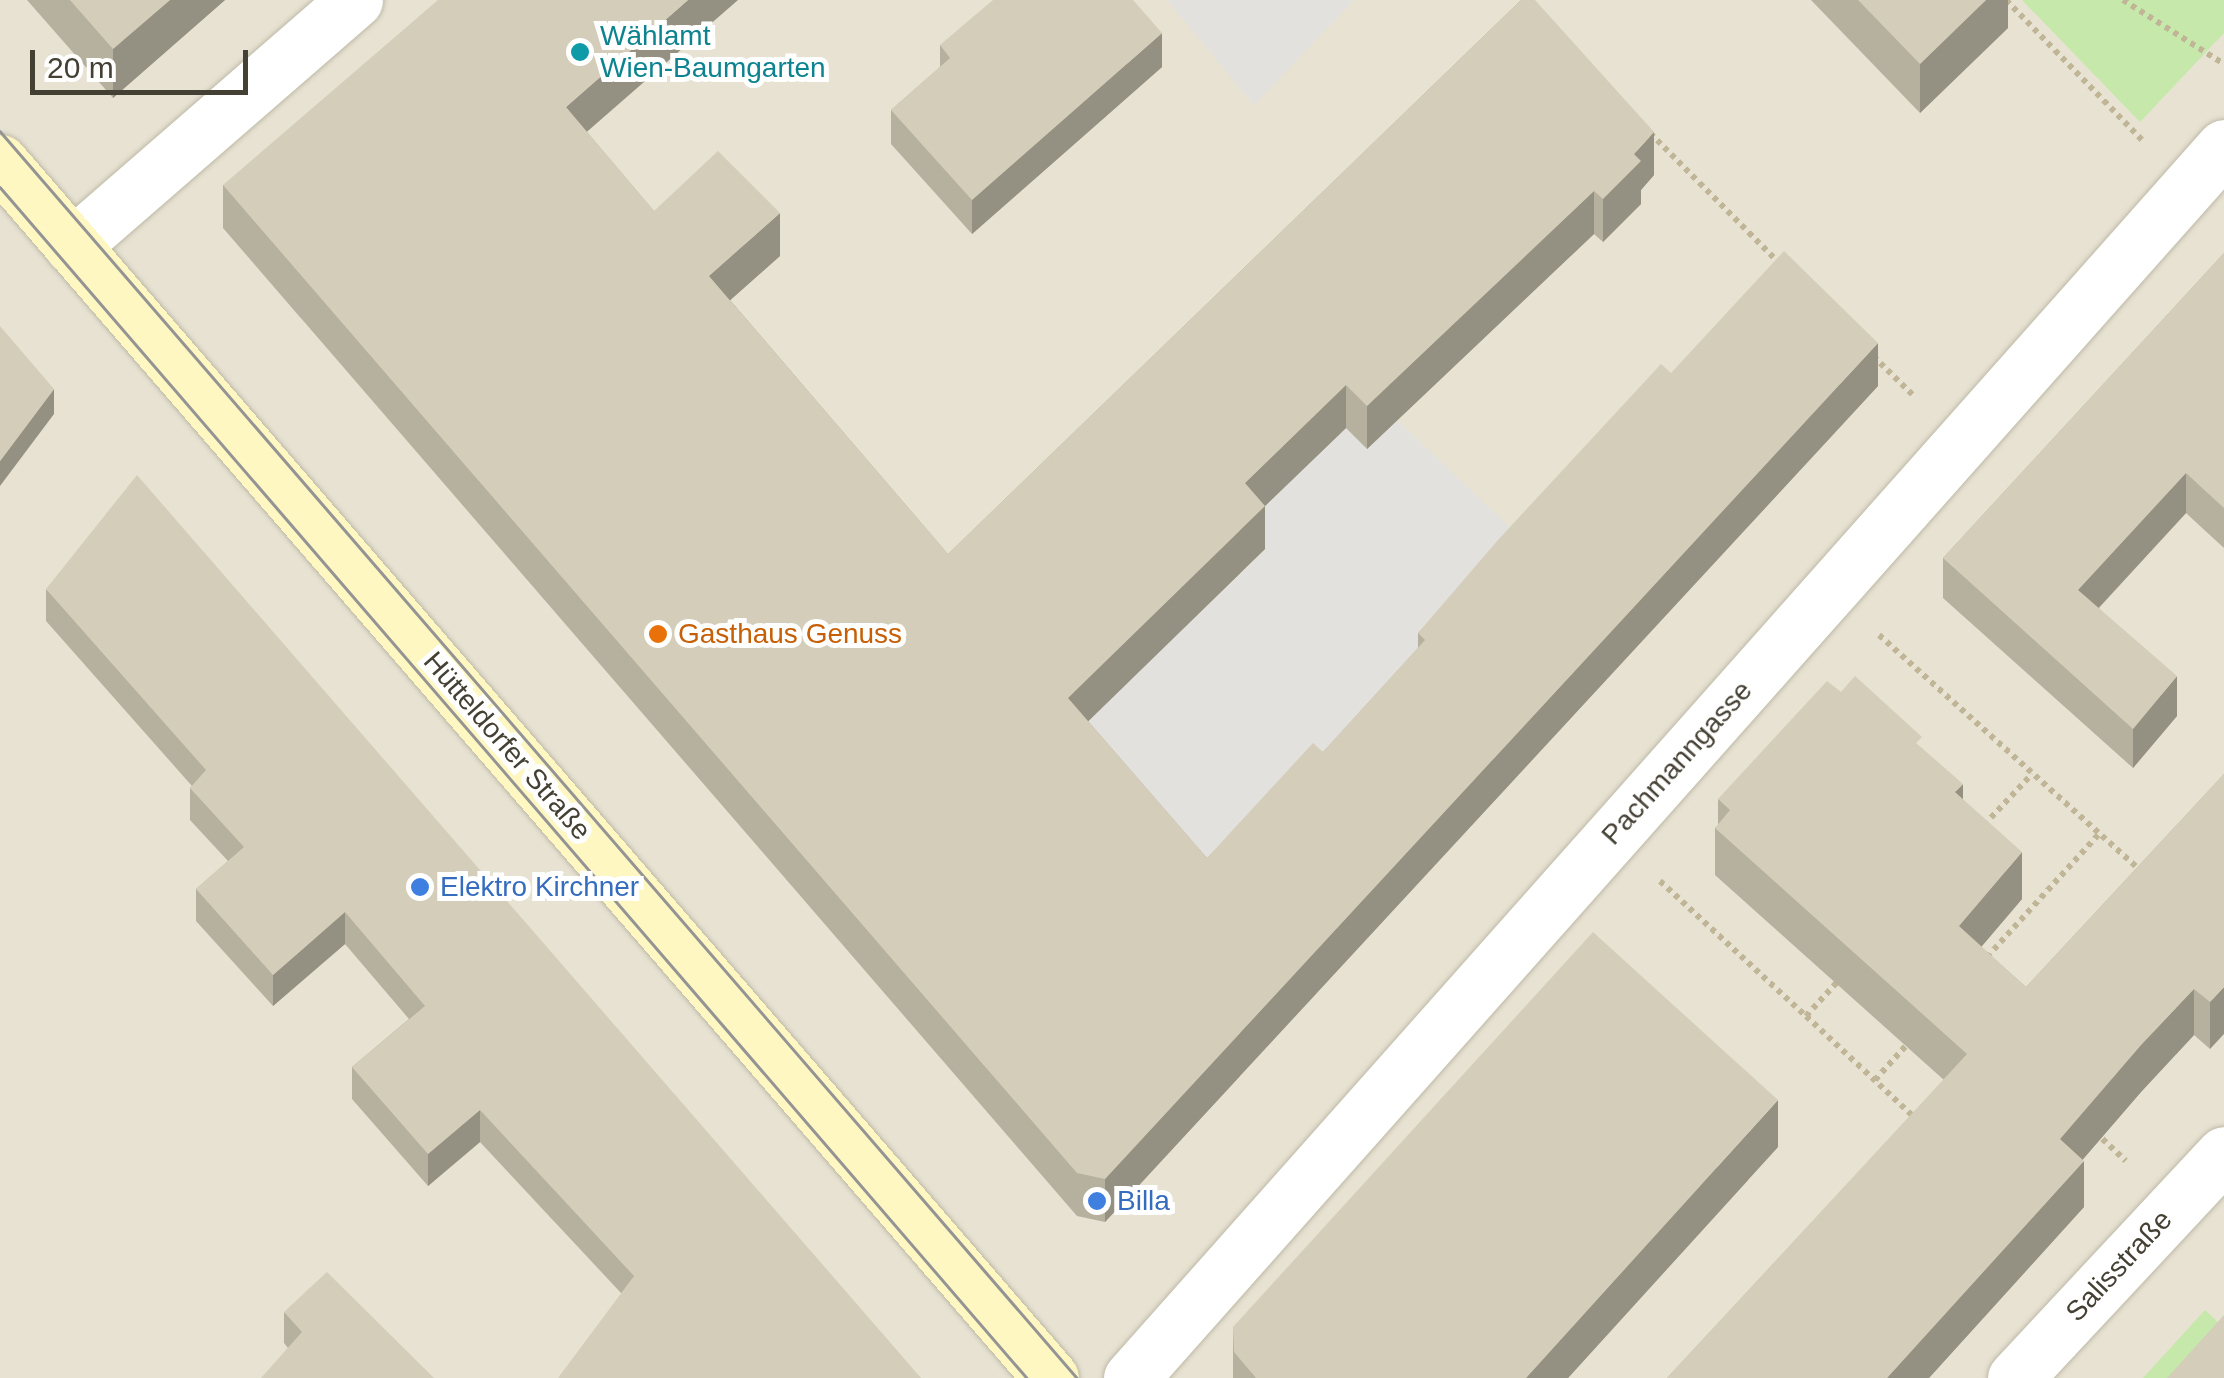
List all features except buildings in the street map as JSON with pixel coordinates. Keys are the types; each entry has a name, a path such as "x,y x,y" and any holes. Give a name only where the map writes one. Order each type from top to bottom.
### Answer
{"main road":[{"name":"Hütteldorfer Straße","path":"0,162 1051,1378"}],"street":[{"path":"72,246 355,0"},
{"name":"Pachmanngasse","path":"1131,1378 2224,148"},
{"name":"Salisstraße","path":"2015,1378 2224,1154"}],"path":[{"path":"2006,0 2188,188"},
{"path":"2123,0 2224,64"},
{"path":"1648,130 1786,269"},
{"path":"1868,351 1962,442"},
{"path":"1830,591 2145,874 2158,861"},
{"path":"1974,836 2032,774"},
{"path":"1977,968 2098,835"},
{"path":"1612,836 1920,1123 1907,1137"},
{"path":"1806,1016 1844,975"},
{"path":"1875,1080 1926,1025"},
{"path":"2090,1128 2174,1206"}],"shaded area":[{"path":"0,0 2224,0 2224,1378 0,1378"},
{"path":"1167,0 1354,0 1254,105"},
{"path":"1397,420 1541,557 1216,913 1067,698 1089,720 1265,550 1245,526 1346,428"}],"green space":[{"path":"2022,0 2224,0 2224,33 2140,122"},
{"path":"2205,1310 2224,1328 2184,1378 2143,1378"}],"tram line":[{"path":"0,131 1077,1378"},
{"path":"0,187 1027,1378"}],"place":[{"name":"Wählamt Wien-Baumgarten","path":"580,52"},
{"name":"Gasthaus Genuss","path":"658,634"},
{"name":"Elektro Kirchner","path":"420,887"},
{"name":"Billa","path":"1097,1201"}]}
